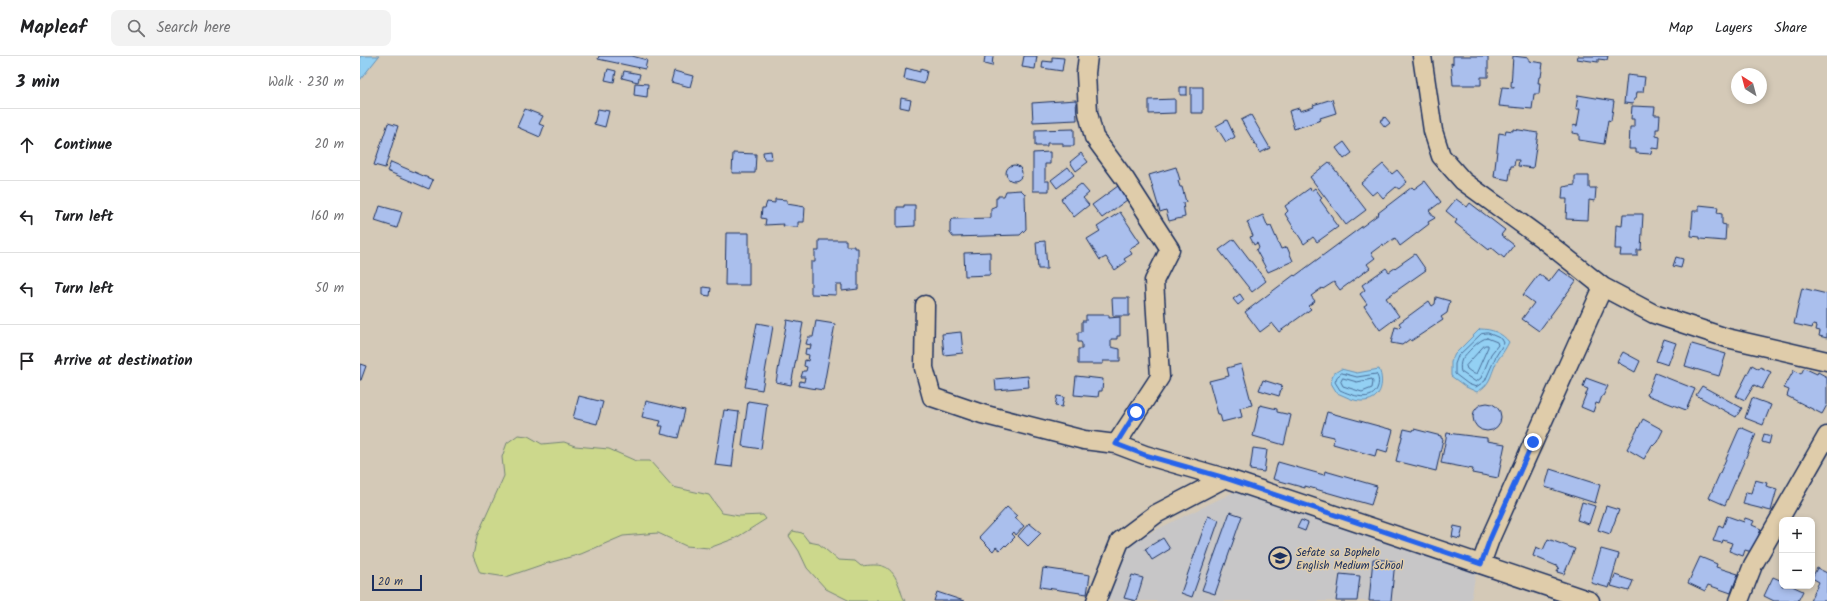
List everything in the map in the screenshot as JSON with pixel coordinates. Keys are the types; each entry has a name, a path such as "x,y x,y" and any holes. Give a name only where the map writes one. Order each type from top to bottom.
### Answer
{"street":[{"path":"1088,56 1086,73 1088,105 1094,137 1125,178 1170,249 1154,280 1160,376 1116,444"},
{"path":"1422,56 1433,131 1441,156 1463,181 1544,240 1603,287 1654,314 1727,338 1827,361"},
{"path":"1481,564 1490,539 1603,287"},
{"path":"925,305 924,368 932,396 982,414 1084,440 1116,444 1145,455 1225,478 1590,601"},
{"path":"1739,601 1753,565 1827,436"},
{"path":"1096,601 1120,541 1156,514 1225,478"}],"shaded area":[{"name":"Sefate sa Bophelo English Medium School","path":"1240,489 1476,571 1471,601 1105,601 1125,545"}],"green space":[{"path":"518,435 528,436 542,444 564,442 575,446 609,449 636,461 650,461 673,487 709,495 722,513 739,516 763,515 766,519 736,538 709,548 686,546 658,533 623,536 581,554 541,565 506,577 480,573 473,556 477,536 504,476 502,457 507,443"},
{"path":"793,531 802,533 809,542 819,544 838,560 855,561 861,566 879,565 888,568 895,576 905,601 850,601 826,589 807,568 799,551 789,536"}],"water":[{"path":"360,56 379,56 360,80"},
{"path":"1480,329 1496,332 1509,342 1496,363 1489,381 1477,392 1466,387 1451,376 1451,362 1455,354"},
{"path":"1341,369 1357,373 1379,369 1382,380 1380,391 1373,398 1361,401 1337,393 1331,383 1333,374"}],"building":[{"path":"599,56 632,56 647,60 645,69 598,59"},
{"path":"985,56 993,56 992,66 984,64"},
{"path":"1024,56 1037,56 1035,69 1022,67"},
{"path":"1453,56 1488,56 1488,77 1481,77 1481,85 1453,85 1451,63 1453,64"},
{"path":"1513,56 1529,58 1529,61 1543,63 1541,77 1539,77 1538,83 1540,83 1539,94 1534,94 1532,109 1499,106 1502,87 1514,88 1511,86"},
{"path":"1578,56 1608,56 1607,60 1598,59 1598,62 1577,59"},
{"path":"1052,57 1064,58 1062,71 1042,68 1043,61 1052,62"},
{"path":"906,68 920,72 920,69 927,71 924,84 904,79"},
{"path":"608,69 616,71 614,82 605,80"},
{"path":"624,71 640,74 638,82 622,78"},
{"path":"674,71 693,76 690,87 671,82"},
{"path":"1627,75 1645,77 1643,92 1637,92 1636,99 1634,99 1633,104 1624,103"},
{"path":"635,83 648,84 647,97 634,95"},
{"path":"1180,87 1187,87 1187,95 1180,95"},
{"path":"1191,87 1203,87 1203,113 1191,113"},
{"path":"1578,95 1614,101 1611,121 1608,120 1604,144 1579,140 1579,134 1572,133 1573,125 1577,126 1580,109 1576,109"},
{"path":"901,98 911,100 909,109 900,107"},
{"path":"1175,99 1175,113 1149,114 1149,100"},
{"path":"1332,99 1336,113 1320,118 1321,120 1294,129 1289,111 1299,108 1300,111"},
{"path":"1076,100 1077,120 1033,122 1032,103"},
{"path":"1632,106 1655,107 1654,115 1660,115 1659,129 1656,129 1656,136 1660,137 1659,149 1652,148 1651,154 1636,153 1636,149 1629,149 1630,127 1634,127 1634,119 1631,119"},
{"path":"525,109 543,116 539,124 544,126 540,137 517,127"},
{"path":"598,109 609,111 605,127 594,124"},
{"path":"1251,115 1270,148 1260,153 1241,120"},
{"path":"1385,117 1390,123 1385,127 1380,121"},
{"path":"1227,120 1235,137 1226,142 1216,126"},
{"path":"388,123 398,126 385,168 374,165"},
{"path":"1074,129 1074,146 1063,146 1063,143 1047,143 1047,146 1035,146 1035,130"},
{"path":"1513,129 1538,133 1533,168 1518,166 1519,160 1515,160 1514,166 1511,166 1509,180 1494,177 1499,133 1505,134 1506,130 1513,131"},
{"path":"1344,142 1352,153 1344,159 1336,148"},
{"path":"771,151 772,159 764,159 763,152"},
{"path":"1050,152 1050,164 1045,164 1045,181 1049,181 1049,191 1033,191 1033,153"},
{"path":"733,153 756,154 755,173 732,173"},
{"path":"1081,153 1088,162 1076,171 1070,162"},
{"path":"391,162 433,180 429,189 387,171"},
{"path":"1329,162 1366,210 1346,225 1310,177"},
{"path":"1383,164 1392,174 1397,170 1407,182 1399,189 1396,187 1383,198 1377,191 1372,195 1361,183"},
{"path":"1011,165 1017,165 1022,170 1020,179 1017,181 1011,181 1006,176 1006,170"},
{"path":"1068,167 1074,175 1057,188 1051,180"},
{"path":"1176,167 1180,180 1178,181 1180,187 1182,187 1186,202 1183,203 1185,217 1169,221 1166,210 1160,212 1149,175"},
{"path":"1575,176 1589,176 1589,188 1596,188 1595,201 1589,200 1588,220 1566,219 1567,199 1562,199 1563,187 1575,185"},
{"path":"1425,181 1441,202 1429,211 1435,218 1428,222 1429,224 1400,246 1395,238 1384,246 1383,244 1371,253 1375,258 1367,264 1370,268 1340,290 1334,282 1323,289 1322,288 1311,296 1315,301 1308,306 1311,309 1279,332 1272,323 1260,332 1245,312 1379,214 1378,213 1412,187 1414,189"},
{"path":"1081,184 1089,193 1083,198 1089,205 1074,217 1061,199"},
{"path":"1118,186 1127,200 1102,218 1092,205"},
{"path":"1310,188 1311,191 1315,188 1322,198 1320,200 1338,227 1317,242 1313,237 1304,244 1285,214 1288,211 1285,206"},
{"path":"1021,190 1025,194 1026,229 1020,235 953,237 950,233 950,222 953,219 991,218 991,208 996,206 996,198 998,198 998,196 1004,196 1006,191"},
{"path":"775,199 787,200 787,204 805,207 804,222 798,222 798,227 783,226 784,224 765,225 766,219 761,218 762,208 765,208 767,202 775,203"},
{"path":"1456,199 1467,207 1470,203 1505,230 1501,235 1514,245 1504,258 1491,247 1489,250 1455,223 1457,220 1446,211"},
{"path":"904,205 915,205 915,226 897,227 897,207 904,207"},
{"path":"1699,205 1718,207 1717,213 1722,214 1722,224 1726,225 1725,241 1700,239 1700,237 1691,236 1693,211 1699,211"},
{"path":"380,206 402,212 397,228 375,221"},
{"path":"1120,212 1140,242 1129,249 1132,254 1124,259 1126,262 1115,270 1106,257 1100,260 1087,239 1100,231 1097,227"},
{"path":"1623,214 1643,214 1641,250 1637,250 1637,256 1620,256 1621,249 1615,249 1616,225 1622,226"},
{"path":"1263,215 1268,227 1271,226 1281,249 1287,247 1293,261 1268,272 1256,250 1259,248 1257,243 1254,245 1250,237 1253,236 1247,222"},
{"path":"726,233 749,233 749,285 725,285"},
{"path":"1234,239 1266,281 1252,292 1219,250"},
{"path":"819,240 846,240 846,246 854,246 854,248 858,248 858,289 842,291 842,285 836,285 836,295 811,294 811,262 815,262 815,251 819,251"},
{"path":"1045,241 1047,269 1038,269 1036,242"},
{"path":"990,252 990,275 965,276 964,253"},
{"path":"1415,254 1426,270 1386,298 1399,316 1380,330 1364,306 1367,304 1360,294 1365,290 1362,285 1386,268 1389,272"},
{"path":"1676,257 1683,259 1681,268 1673,266"},
{"path":"1559,269 1576,281 1539,331 1522,319 1534,303 1523,295 1539,274 1549,282"},
{"path":"703,287 711,288 710,296 703,295"},
{"path":"1802,288 1827,294 1827,338 1819,336 1820,331 1816,330 1817,326 1813,325 1812,328 1794,324"},
{"path":"1240,294 1244,300 1238,305 1233,299"},
{"path":"1436,297 1450,301 1447,313 1441,317 1443,320 1411,341 1410,339 1402,345 1391,343 1395,327 1399,328 1401,326 1399,323 1429,301 1432,306 1435,304"},
{"path":"1112,298 1129,298 1129,316 1113,316"},
{"path":"1086,315 1109,315 1109,318 1120,317 1120,336 1117,336 1117,339 1111,339 1111,347 1120,349 1120,361 1103,361 1103,364 1078,364 1078,349 1082,349 1082,344 1081,342 1078,342 1078,332 1082,332 1082,321 1086,321"},
{"path":"787,320 803,323 791,385 776,382"},
{"path":"816,321 835,324 823,390 799,386 800,381 804,382 805,377 801,377 803,371 806,371 807,367 804,366 805,360 808,361 809,355 805,354 806,348 810,349 811,345 806,344 808,337 813,337"},
{"path":"757,323 773,326 762,390 745,387"},
{"path":"961,332 963,353 944,355 942,334"},
{"path":"1664,339 1676,343 1668,365 1656,361"},
{"path":"1692,344 1726,354 1719,376 1685,366"},
{"path":"1623,352 1640,361 1635,372 1617,362"},
{"path":"360,364 366,366 361,380 360,380"},
{"path":"1241,364 1252,405 1240,408 1242,417 1222,422 1220,414 1218,414 1209,381 1229,376 1227,368"},
{"path":"1752,365 1759,369 1760,367 1771,372 1762,389 1754,385 1745,400 1736,396"},
{"path":"1804,368 1817,374 1818,372 1827,377 1827,405 1822,414 1787,396 1789,390 1784,388 1794,370 1801,374"},
{"path":"1655,373 1695,389 1686,410 1647,395"},
{"path":"1028,376 1029,387 996,390 995,379"},
{"path":"1076,376 1103,379 1102,391 1099,391 1098,397 1074,395"},
{"path":"1586,378 1608,386 1599,404 1596,403 1593,412 1581,407 1588,389 1583,387"},
{"path":"1263,380 1282,386 1279,396 1259,390"},
{"path":"1702,386 1742,408 1736,417 1696,395"},
{"path":"579,396 603,402 597,424 573,418"},
{"path":"1057,396 1064,397 1062,407 1055,406"},
{"path":"1752,398 1771,405 1763,425 1745,418"},
{"path":"646,401 685,410 678,438 661,434 663,426 659,426 661,421 642,417"},
{"path":"748,401 767,404 761,449 742,446"},
{"path":"1487,403 1497,407 1501,417 1497,427 1487,431 1477,427 1473,417 1477,407"},
{"path":"1260,405 1277,409 1277,412 1291,415 1284,445 1253,436"},
{"path":"724,410 739,412 732,467 715,465"},
{"path":"1327,412 1393,430 1387,452 1377,449 1375,456 1333,444 1334,437 1321,434"},
{"path":"1643,419 1663,430 1657,442 1653,446 1652,445 1644,459 1627,449"},
{"path":"1740,427 1756,434 1725,505 1709,498"},
{"path":"1404,429 1413,431 1414,429 1441,436 1443,439 1436,471 1396,461"},
{"path":"1447,433 1487,438 1487,441 1505,444 1498,478 1472,473 1473,469 1441,463"},
{"path":"1764,434 1771,436 1769,444 1762,442"},
{"path":"1253,448 1267,450 1264,472 1250,470"},
{"path":"1278,462 1324,475 1325,471 1377,486 1371,505 1305,486 1305,488 1273,479"},
{"path":"1550,469 1600,485 1595,503 1545,487"},
{"path":"1755,480 1767,483 1766,486 1777,489 1771,511 1743,504 1746,492 1751,493"},
{"path":"1582,502 1595,506 1589,524 1577,520"},
{"path":"1606,506 1619,510 1610,534 1598,530"},
{"path":"1007,507 1017,516 1015,518 1024,526 1016,535 1014,532 1012,534 1015,537 1006,546 1005,545 1000,550 996,547 993,551 979,537"},
{"path":"1230,512 1242,516 1215,594 1202,590"},
{"path":"1208,516 1219,520 1192,597 1181,593"},
{"path":"1727,516 1744,522 1745,518 1754,521 1752,525 1761,529 1752,552 1745,550 1743,556 1729,551 1732,543 1723,540 1722,543 1713,541 1719,525 1723,527"},
{"path":"1301,520 1308,523 1305,531 1297,528"},
{"path":"1029,523 1041,533 1028,546 1018,536"},
{"path":"1454,526 1463,528 1460,539 1452,537"},
{"path":"1163,538 1170,549 1152,560 1145,549"},
{"path":"1548,539 1575,549 1564,574 1557,572 1559,567 1533,556 1536,547 1543,550"},
{"path":"1601,549 1619,554 1609,588 1591,583"},
{"path":"1700,557 1717,564 1716,567 1738,574 1731,593 1708,585 1705,591 1688,583"},
{"path":"1373,559 1395,561 1391,601 1369,601"},
{"path":"1043,568 1090,575 1087,594 1040,587"},
{"path":"1817,568 1827,573 1827,601 1810,601 1819,582 1815,580 1815,572"},
{"path":"1340,574 1360,576 1357,601 1336,601"},
{"path":"1132,575 1143,578 1136,601 1124,598"},
{"path":"1615,575 1633,581 1629,591 1611,586"},
{"path":"1773,577 1779,580 1779,589 1799,589 1803,591 1798,601 1774,601 1764,596"},
{"path":"937,592 964,601 934,601"}],"place":[{"name":"Sefate sa Bophelo English Medium School","path":"1280,558"}],"route":[{"path":"1136,412 1116,444 1145,455 1225,478 1481,564 1490,539 1533,442"}]}
